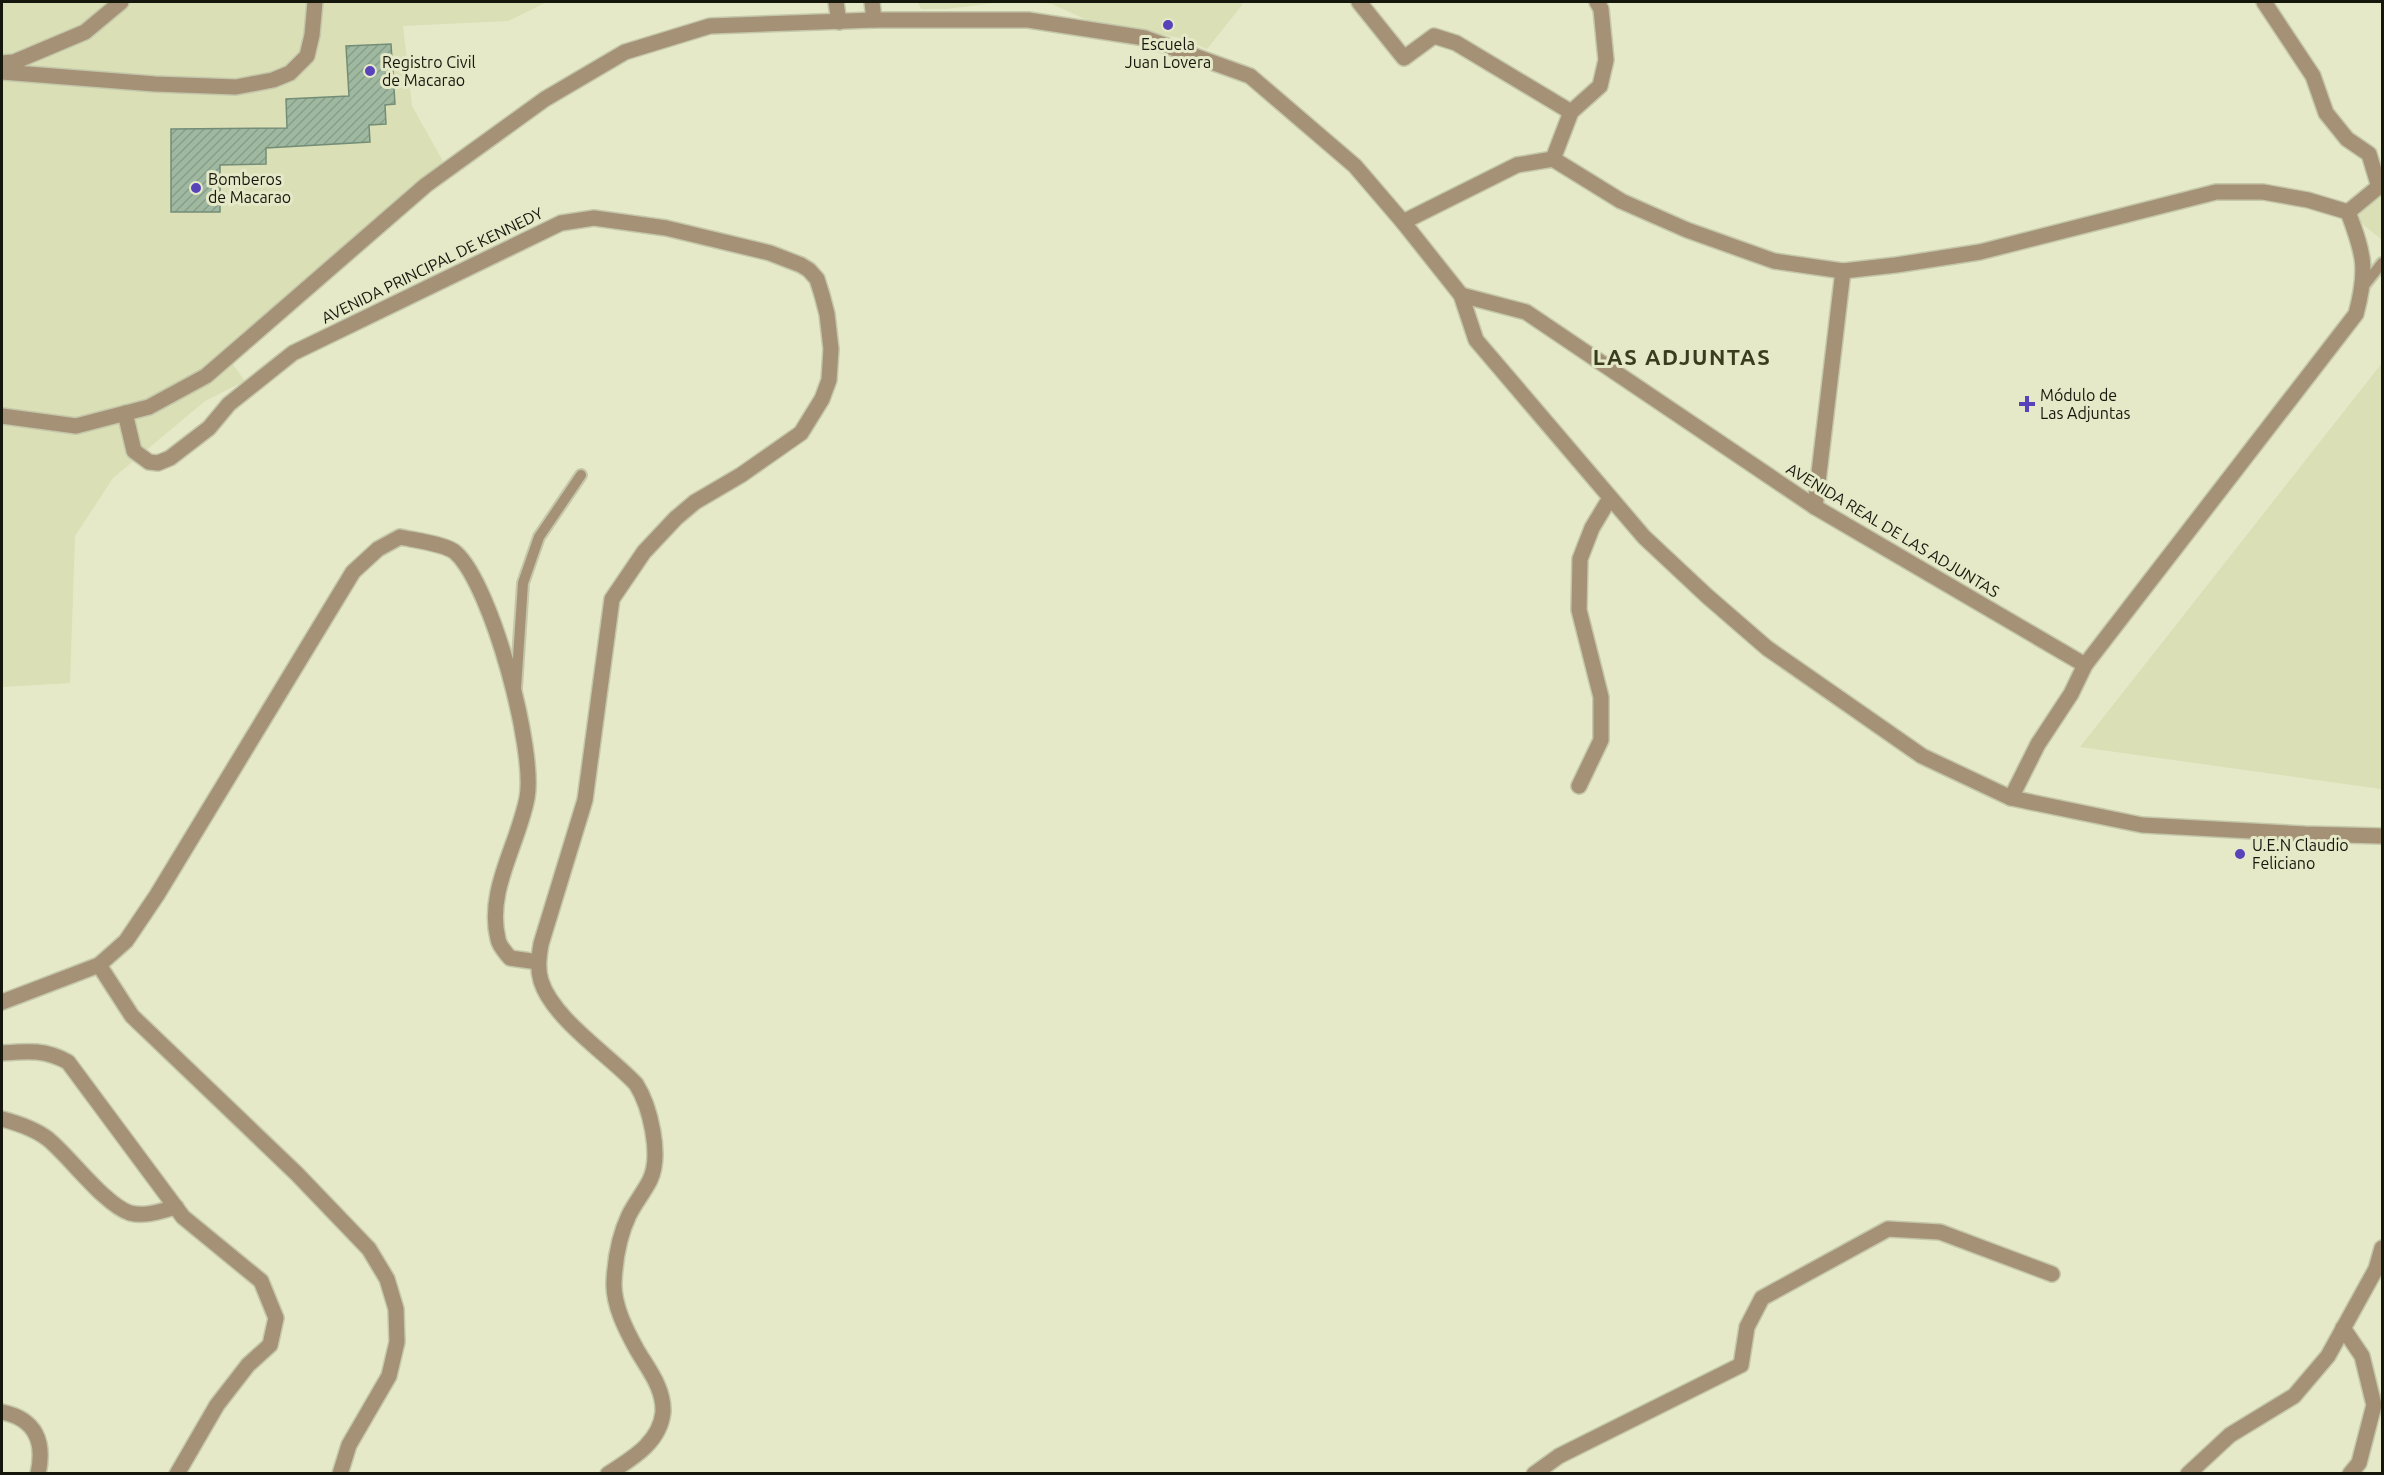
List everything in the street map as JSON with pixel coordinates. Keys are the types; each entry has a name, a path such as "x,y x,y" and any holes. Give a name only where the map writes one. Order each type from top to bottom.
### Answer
{"street":[{"path":"2,63 14,62 84,32 121,2"},
{"path":"2,72 155,84 236,87 273,80 290,73 307,56 312,35 315,2"},
{"path":"837,2 839,21"},
{"path":"872,2 874,20"},
{"path":"1359,2 1404,58 1434,36 1456,43 1571,112"},
{"path":"1553,159 1571,112 1600,86 1606,60 1601,9 1597,2"},
{"path":"2264,2 2313,76 2326,113 2347,139 2369,154 2380,186 2348,212"},
{"path":"2,416 76,426 149,407 206,376 426,185 545,99 625,52 710,26 874,20 1028,20 1145,38 1250,76 1355,166 1404,222 1461,295 1476,339 1644,537 1767,648 1923,756 2011,798 2142,825 2382,836"},
{"path":"1404,222 1518,165 1553,159 1622,201 1687,230 1774,261 1843,271 1896,266 1980,252 2216,192 2263,192 2308,200 2348,212"},
{"path":"2011,798 2038,744 2071,694 2085,665 2356,314 2363,287 2362,251 2348,212"},
{"name":"AVENIDA PRINCIPAL DE KENNEDY","path":"125,413 134,451 149,462 158,463 170,458 209,428 229,404 293,353 561,223 594,218 666,228 770,254 801,265 809,270 816,279 827,314 831,349 829,380 814,414 801,433 741,475 704,495 676,518 644,552 612,599 585,800 541,944 538,962 540,980 544,989 559,1010 636,1084 643,1095 654,1131 651,1178 628,1217 621,1240 614,1282 616,1302 637,1350 661,1394 663,1413 657,1430 645,1449 608,1473"},
{"path":"1815,507 1843,271"},
{"name":"AVENIDA REAL DE LAS ADJUNTAS","path":"1461,295 1526,312 1815,507 2085,665"},
{"path":"1579,786 1601,740 1601,697 1579,610 1580,559 1592,528 1610,498"},
{"path":"2,1002 99,965 126,941 353,572 378,549 400,537 423,541 455,552 476,579 498,633 527,752 527,797 495,905 498,941 510,958 538,962"},
{"path":"99,965 132,1016 297,1174 369,1249 387,1279 396,1309 397,1342 389,1376 349,1445 340,1473"},
{"path":"2,1053 33,1050 53,1053 68,1062 183,1217 261,1281 276,1318 270,1345 248,1365 217,1405 177,1473"},
{"path":"2,1119 20,1124 47,1139 106,1197 129,1213 148,1214 176,1207"},
{"path":"1534,1473 1559,1456 1740,1365 1747,1327 1762,1298 1888,1229 1940,1232 2052,1274"},
{"path":"2188,1473 2230,1435 2294,1396 2328,1356 2376,1269 2382,1248"},
{"path":"2343,1328 2362,1356 2374,1405 2359,1463 2350,1473"},
{"path":"2,1412 16,1415 37,1434 42,1455 38,1473"}],"lane":[{"path":"2363,287 2382,263"},
{"path":"515,703 523,584 539,537 581,475"}],"shaded area":[{"path":"2,2 547,2 508,21 403,26 412,106 449,172 226,355 245,381 205,401 113,478 75,536 70,683 2,687"},
{"path":"918,2 1003,2 946,9 921,9"},
{"name":"Escuela Juan Lovera","path":"1037,2 1241,2 1242,5 1207,49 1180,38 1089,21 1052,4"},
{"path":"2382,184 2382,240 2348,212"},
{"path":"2382,363 2381,789 2080,747"}],"building":[{"path":"391,44 395,104 385,105 386,124 369,125 370,142 266,148 266,164 220,165 220,212 171,212 171,129 287,128 286,99 349,96 346,46"}],"place":[{"name":"Escuela Juan Lovera","path":"1168,25"},
{"name":"Registro Civil de Macarao","path":"370,71"},
{"name":"Bomberos de Macarao","path":"196,188"},
{"name":"Módulo de Las Adjuntas","path":"2027,404"},
{"name":"U.E.N Claudio Feliciano","path":"2240,854"}],"district":[{"name":"LAS ADJUNTAS","path":"1682,357"}]}
